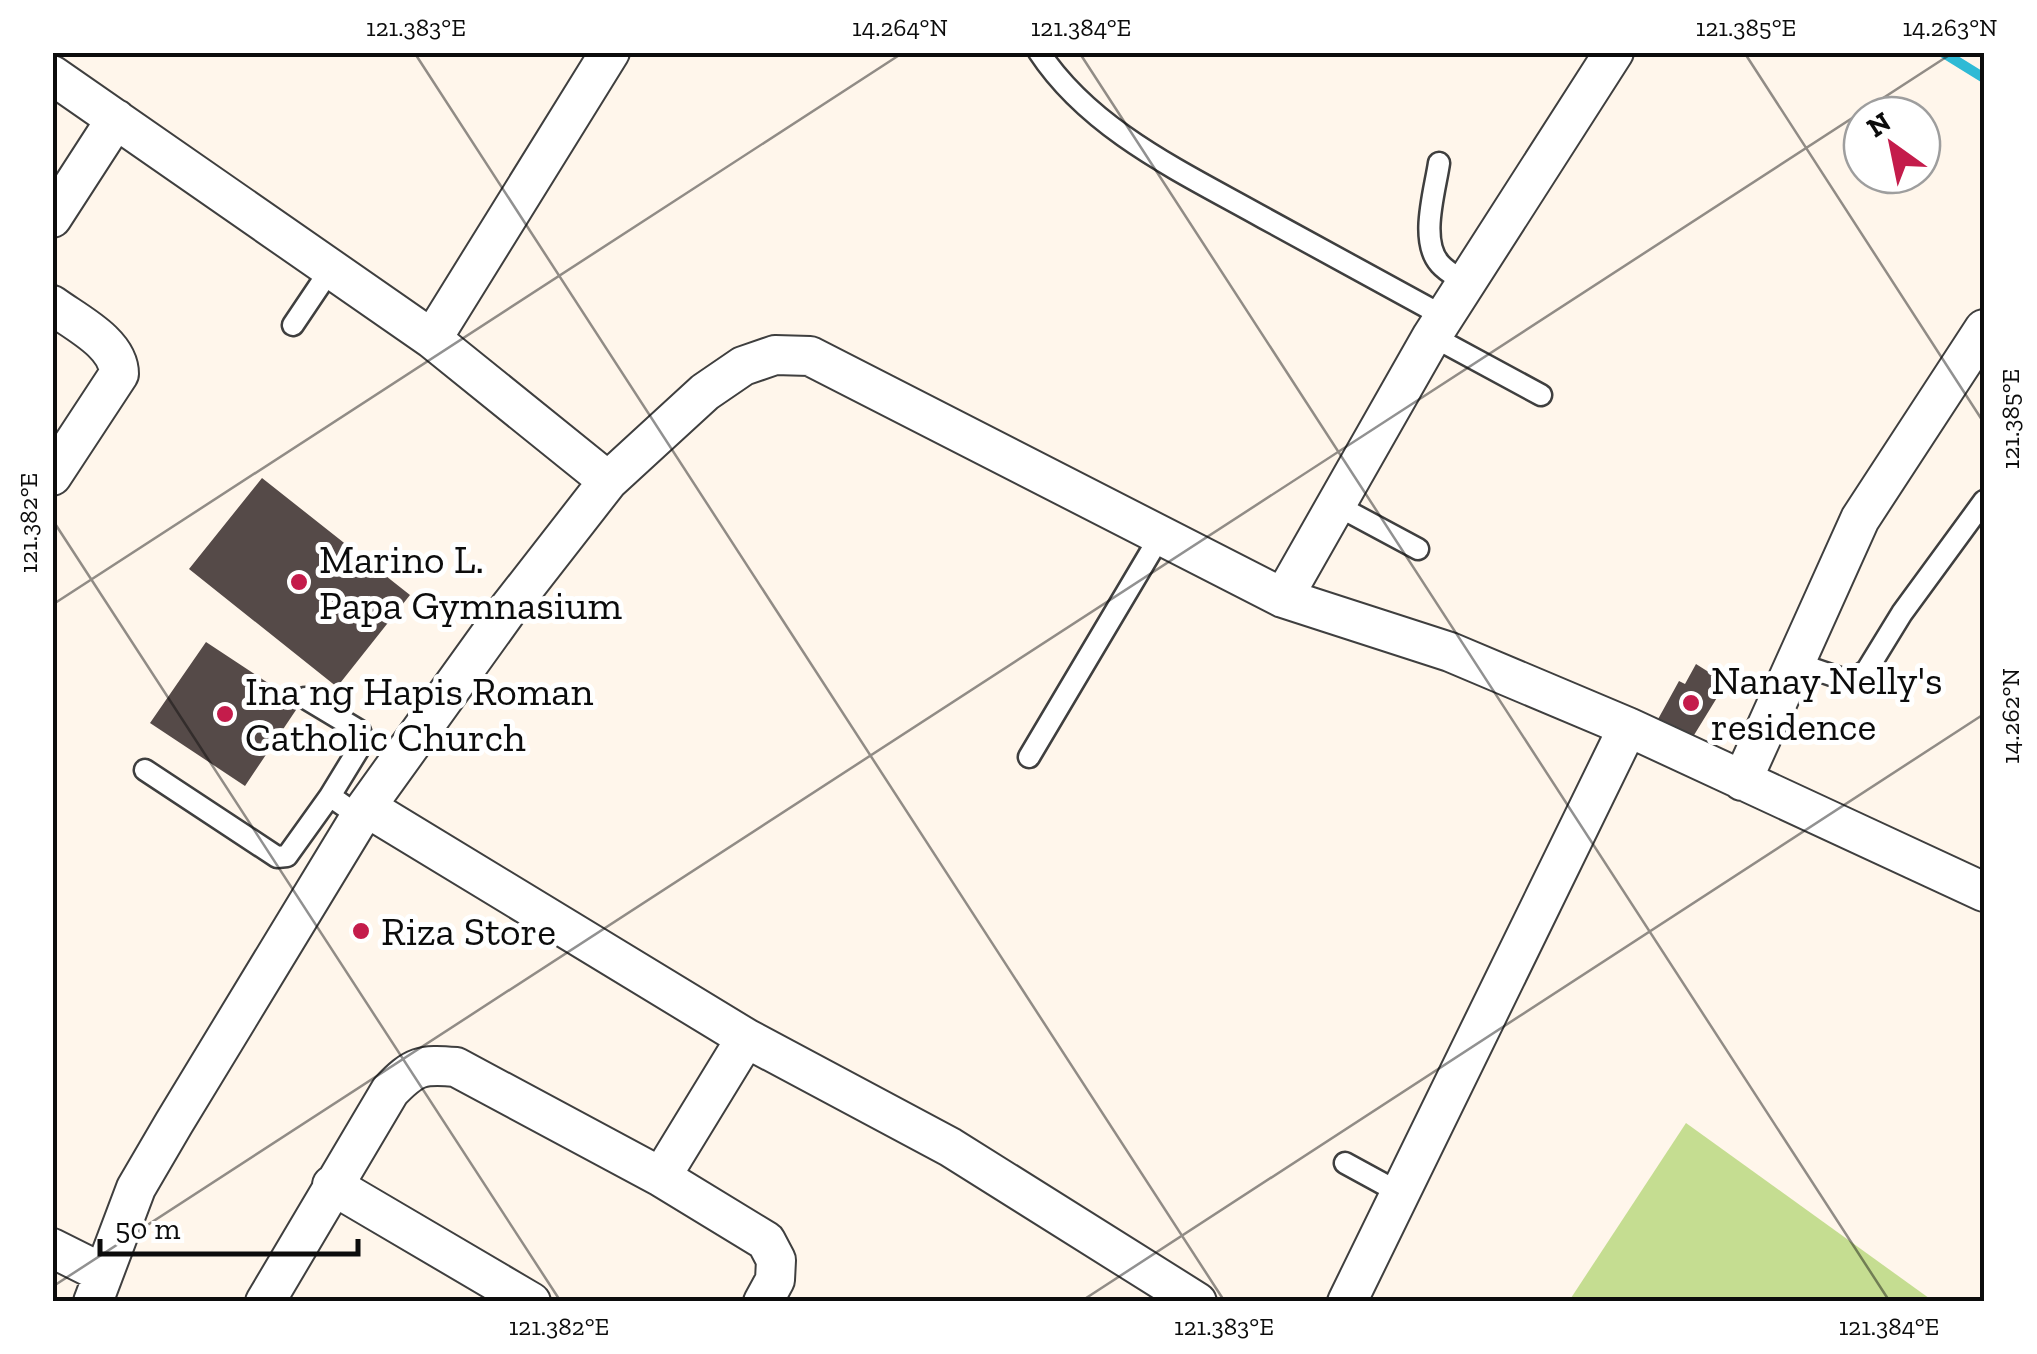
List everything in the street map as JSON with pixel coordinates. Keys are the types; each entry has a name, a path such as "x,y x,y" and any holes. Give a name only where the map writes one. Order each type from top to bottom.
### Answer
{"street":[{"path":"432,340 610,52"},
{"path":"1283,598 1439,326 1614,52"},
{"path":"61,69 116,119 432,340 608,480"},
{"path":"52,218 116,119"},
{"path":"52,305 112,350 119,361 119,374 52,476"},
{"path":"1742,781 1860,519 1984,330"},
{"path":"52,1248 98,1287 136,1188 352,807 608,480 705,392 743,366 775,356 810,356 1283,598 1450,652 1628,727 1984,892"},
{"path":"1347,1302 1628,727"},
{"path":"352,807 746,1038 950,1147 1197,1302"},
{"path":"661,1177 746,1038"},
{"path":"265,1302 390,1091 410,1071 429,1065 456,1068 661,1177 766,1241 776,1260 775,1280 764,1302"},
{"path":"332,1185 531,1302"}],"lane":[{"path":"1039,52 1054,75 1094,115 1178,170 1439,326 1542,394"},
{"path":"1438,164 1430,236 1434,255 1442,266 1466,283"},
{"path":"293,325 332,267"},
{"path":"1796,663 1843,680 1854,679 1866,670 1902,613 1984,501"},
{"path":"1336,505 1418,549"},
{"path":"1029,757 1162,534"},
{"path":"145,770 277,857 288,856 352,807 363,742 360,731 305,698"},
{"path":"1345,1164 1400,1192"}],"green space":[{"path":"1686,1123 1933,1301 1569,1301"}],"building":[{"name":"Marino L. Papa Gymnasium","path":"262,478 410,595 337,687 189,569"},
{"name":"Ina ng Hapis Roman Catholic Church","path":"206,642 300,704 245,786 150,723"},
{"name":"Nanay Nelly's residence","path":"1696,664 1726,683 1691,740 1657,721 1679,681 1685,684"}],"waterway":[{"path":"1942,52 1984,78"}],"place":[{"name":"Marino L. Papa Gymnasium","path":"299,582"},
{"name":"Nanay Nelly's residence","path":"1691,703"},
{"name":"Ina ng Hapis Roman Catholic Church","path":"225,714"},
{"name":"Riza Store","path":"361,931"}]}
